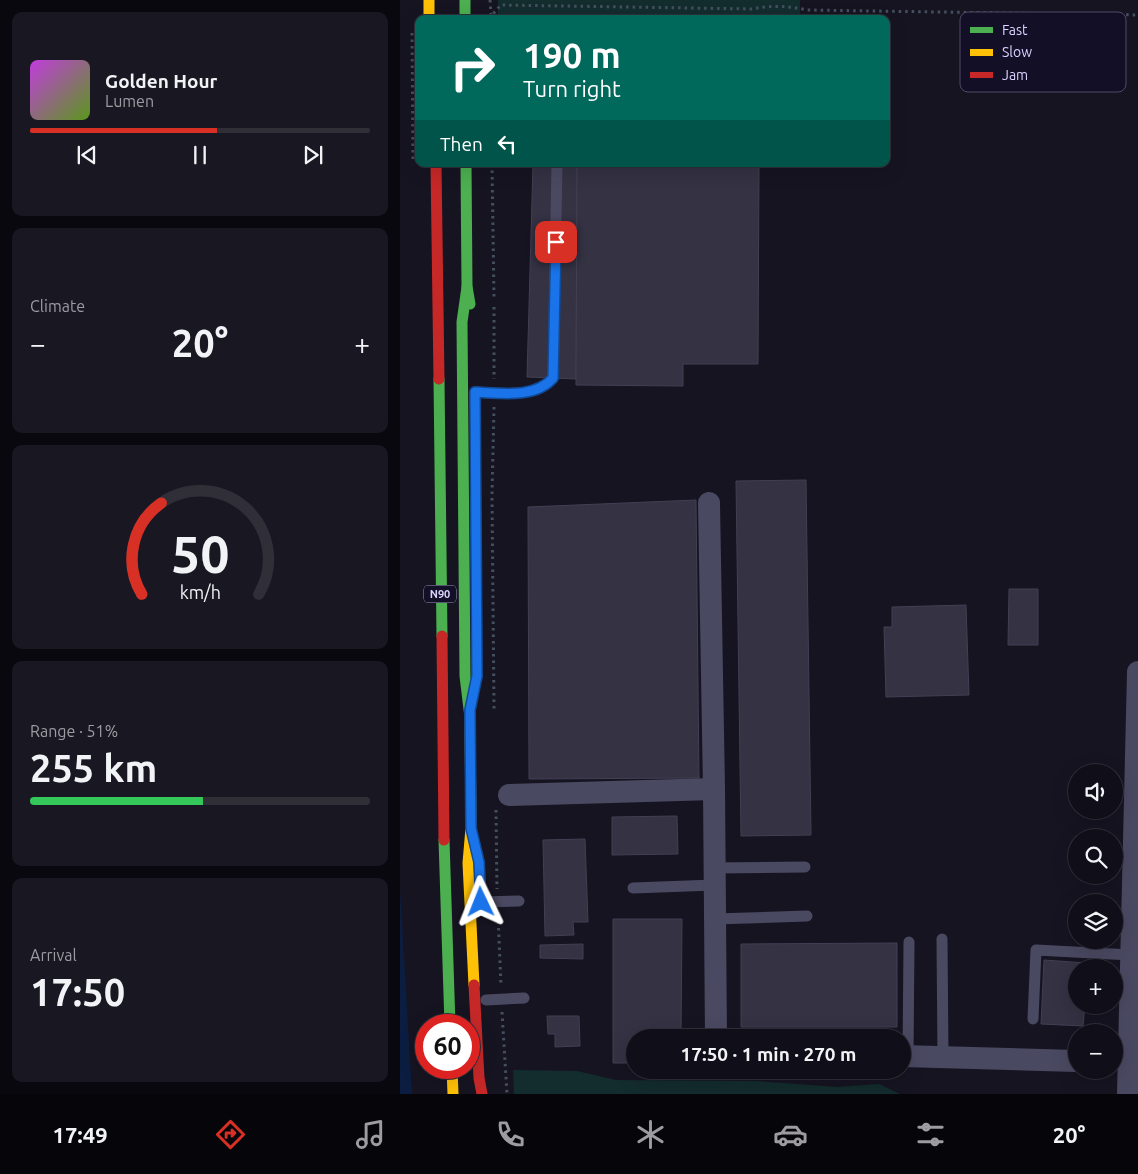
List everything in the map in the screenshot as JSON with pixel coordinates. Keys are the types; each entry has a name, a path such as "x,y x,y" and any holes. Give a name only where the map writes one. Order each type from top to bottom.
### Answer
{"main road":[{"path":"429,0 430,15"},
{"path":"465,0 465,15"},
{"name":"N90","path":"436,167 444,844 450,1014"},
{"name":"N90","path":"466,167 467,287 462,322 465,676 470,710 471,828 468,863 479,1078 482,1094"},
{"path":"467,287 474,343"},
{"path":"470,710 477,676"},
{"path":"471,828 479,862 483,942"},
{"path":"489,1094 491,1078"},
{"path":"452,1079 453,1094"}],"street":[{"path":"709,503 716,1029"},
{"path":"1123,1041 1131,955 1138,672"},
{"path":"502,802 714,789"},
{"path":"911,1056 1068,1061"},
{"path":"1123,1071 1128,1094"}],"lane":[{"path":"475,392 526,393 547,385 553,378 557,167"},
{"path":"633,888 805,867"},
{"path":"481,902 519,901"},
{"path":"714,919 807,916"},
{"path":"942,939 943,1057"},
{"path":"906,1029 909,942"},
{"path":"1033,1019 1036,950 1131,955"},
{"path":"486,1000 524,998"}],"path":[{"path":"490,0 491,15"},
{"path":"493,15 501,5 752,9 795,7 816,10 960,12"},
{"path":"492,167 494,715"},
{"path":"502,802 498,902 501,999 507,1094"}],"green space":[{"path":"498,0 800,0 800,15 498,15"},
{"path":"513,1070 577,1071 616,1080 756,1081 838,1087 879,1084 900,1094 514,1094"}],"water":[{"path":"400,889 412,1094 400,1094"}],"building":[{"path":"533,167 577,167 576,379 527,377"},
{"path":"577,167 759,167 758,364 683,364 683,386 576,385"},
{"path":"806,480 811,835 741,836 736,481"},
{"path":"696,500 699,778 529,779 528,507"},
{"path":"1009,589 1038,589 1038,645 1008,645"},
{"path":"966,605 969,695 886,697 884,627 892,627 892,607"},
{"path":"677,816 678,854 612,855 612,817"},
{"path":"585,839 588,922 573,922 574,935 545,936 543,840"},
{"path":"613,919 682,919 681,1029 626,1029 626,1063 613,1063"},
{"path":"897,943 897,1027 741,1027 741,944"},
{"path":"583,944 583,959 540,958 540,945"},
{"path":"1044,960 1068,962 1068,1014 1084,1014 1083,1024 1041,1024"},
{"path":"547,1016 579,1016 580,1046 555,1047 555,1034 548,1034"}],"traffic: fast":[{"path":"465,0 465,15"},
{"path":"466,167 467,287 470,304"},
{"path":"467,287 462,322 465,676 470,717"},
{"path":"439,379 442,636"},
{"path":"444,840 450,1014"}],"traffic: slow":[{"path":"429,0 429,15"},
{"path":"470,717 471,828 468,863 474,985"},
{"path":"452,1079 453,1094"}],"traffic: jam":[{"path":"436,167 439,379"},
{"path":"442,636 444,840"},
{"path":"474,985 479,1078 482,1094"}],"route":[{"path":"481,902 479,862 471,828 470,769 470,710 477,676 475,392 526,393 547,385 553,378 556,242"}]}
